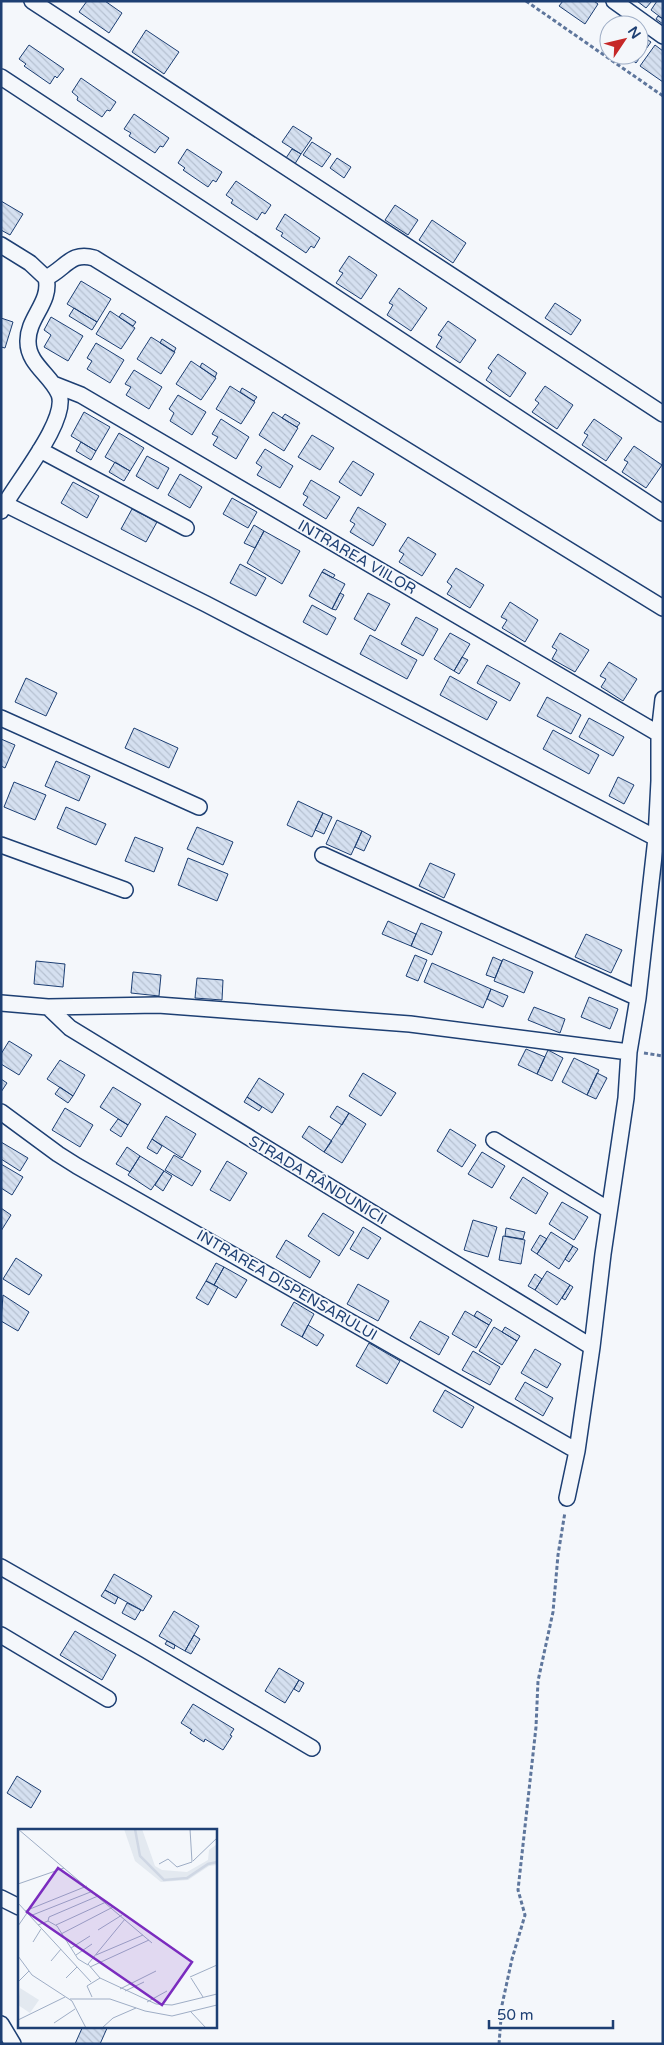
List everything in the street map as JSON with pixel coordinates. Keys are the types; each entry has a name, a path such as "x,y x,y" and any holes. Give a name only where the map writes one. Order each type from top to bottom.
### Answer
{"street":[{"path":"32,1 663,414"},
{"path":"614,1 663,36"},
{"path":"1,77 663,513"},
{"path":"1,245 30,263 46,278 47,292 28,332 28,341 31,356 53,384 59,394 61,403 60,411 40,450 3,508 206,604 656,838"},
{"path":"46,278 62,269 78,256 94,258 663,608"},
{"name":"INTRAREA VIILOR","path":"53,384 81,395 659,734"},
{"path":"40,450 186,528"},
{"path":"567,1498 577,1451 626,1098 629,1052 638,998 656,838 660,781 659,734 663,699"},
{"path":"1,718 199,807"},
{"path":"1,845 125,890"},
{"path":"323,855 638,998"},
{"path":"1,1003 48,1007 158,1005 410,1024 629,1052"},
{"name":"STRADA RÂNDUNICII","path":"48,1007 70,1028 592,1347"},
{"name":"INTRAREA DISPENSARULUI","path":"1,1112 71,1162 577,1451"},
{"path":"494,1140 609,1210"},
{"path":"1,1567 312,1748"},
{"path":"1,1635 108,1699"},
{"path":"1,1898 18,1906"},
{"path":"1,2024 13,2044"}],"path":[{"path":"526,1 663,96"},
{"path":"499,2044 502,2005 512,1959 526,1915 518,1890 536,1727 538,1681 553,1612 558,1554 567,1498"}],"building":[{"path":"87,1 105,1 122,13 109,33 79,12"},
{"path":"563,1 594,1 598,4 585,24 559,6"},
{"path":"637,1 652,1 646,8"},
{"path":"657,1 663,1 663,19 651,10"},
{"path":"658,16 663,19 663,24 656,19"},
{"path":"146,30 179,52 164,74 132,52"},
{"path":"29,45 64,69 57,78 55,76 50,84 24,66 26,64 19,59"},
{"path":"655,45 663,51 663,82 640,66 649,65 649,53"},
{"path":"81,78 116,102 110,111 107,110 102,117 77,100 78,97 72,92"},
{"path":"134,114 169,138 163,147 160,146 155,153 129,136 131,133 124,129"},
{"path":"293,126 312,138 301,154 282,142"},
{"path":"312,142 331,154 322,167 303,155"},
{"path":"187,149 222,172 216,182 213,180 208,187 183,170 185,168 178,163"},
{"path":"292,149 301,154 293,167 284,161"},
{"path":"337,158 351,167 344,178 330,168"},
{"path":"236,181 271,205 265,214 262,212 257,220 231,203 233,200 226,195"},
{"path":"1,201 23,214 10,235 1,230"},
{"path":"395,205 418,220 408,235 385,220"},
{"path":"285,214 320,238 314,248 311,246 306,253 281,236 283,233 276,229"},
{"path":"432,220 466,243 453,263 419,240"},
{"path":"349,256 377,275 361,299 336,283 343,273 339,271"},
{"path":"81,281 111,299 97,322 67,304"},
{"path":"399,288 427,308 411,331 387,315 393,305 389,303"},
{"path":"555,303 581,320 571,335 545,318"},
{"path":"74,308 97,322 92,330 69,316"},
{"path":"110,311 135,328 121,349 96,334"},
{"path":"122,313 136,322 133,326 119,317"},
{"path":"51,317 83,336 68,361 44,347 51,335 44,330"},
{"path":"1,318 13,322 5,348 1,347"},
{"path":"448,321 476,340 460,363 436,347 442,337 438,335"},
{"path":"151,337 175,352 161,374 137,359"},
{"path":"162,339 176,348 174,352 160,343"},
{"path":"96,343 124,360 110,383 87,369 92,361 87,358"},
{"path":"498,354 526,373 510,397 486,380 492,371 488,368"},
{"path":"191,361 216,378 201,400 176,384"},
{"path":"202,363 217,373 215,377 200,367"},
{"path":"134,370 162,387 149,409 126,395 131,387 125,384"},
{"path":"230,386 255,402 241,424 216,409"},
{"path":"545,386 573,405 557,429 532,412 539,403 535,400"},
{"path":"242,388 257,397 254,401 240,392"},
{"path":"178,395 206,412 192,435 170,421 174,413 169,409"},
{"path":"84,412 110,427 96,451 71,436"},
{"path":"273,412 298,428 284,451 259,435"},
{"path":"285,414 300,423 297,427 282,418"},
{"path":"221,419 249,437 236,459 213,445 218,437 212,434"},
{"path":"594,419 622,438 606,461 582,445 588,435 584,433"},
{"path":"119,433 144,448 130,471 105,457"},
{"path":"312,435 334,448 320,470 298,457"},
{"path":"81,442 96,451 91,460 76,451"},
{"path":"634,446 662,465 646,488 622,472 628,462 624,460"},
{"path":"265,449 293,466 280,488 257,475 262,467 256,463"},
{"path":"147,456 169,468 158,489 136,476"},
{"path":"353,461 374,474 361,496 339,482"},
{"path":"115,462 130,471 124,481 109,472"},
{"path":"180,474 202,487 190,508 168,495"},
{"path":"311,480 340,497 326,519 303,505 308,497 303,494"},
{"path":"73,482 99,496 87,518 61,503"},
{"path":"232,498 257,512 248,528 223,514"},
{"path":"358,507 386,524 373,546 350,532 355,524 350,521"},
{"path":"132,509 157,522 146,542 121,529"},
{"path":"254,525 264,531 255,548 244,543"},
{"path":"264,531 300,551 282,584 247,563"},
{"path":"408,537 436,554 422,576 399,562 404,554 399,551"},
{"path":"240,564 266,578 256,596 230,583"},
{"path":"456,568 484,585 470,608 447,594 452,586 447,582"},
{"path":"324,569 335,575 333,578 322,572"},
{"path":"322,572 345,584 332,609 309,596"},
{"path":"340,593 344,595 336,610 332,609"},
{"path":"368,593 390,604 375,631 354,619"},
{"path":"510,602 538,620 525,642 502,628 507,620 501,617"},
{"path":"312,605 336,618 327,635 303,622"},
{"path":"416,617 438,629 423,656 401,644"},
{"path":"450,633 470,644 454,671 434,659"},
{"path":"560,633 589,650 575,672 552,659 557,650 552,647"},
{"path":"370,635 417,660 407,679 360,654"},
{"path":"462,657 468,660 459,674 454,671"},
{"path":"609,662 637,679 623,701 601,687 606,679 600,676"},
{"path":"487,665 520,683 510,701 477,683"},
{"path":"450,676 497,702 487,720 440,695"},
{"path":"26,678 57,693 46,716 15,702"},
{"path":"547,697 581,715 571,734 537,716"},
{"path":"589,718 624,737 613,756 579,737"},
{"path":"134,728 178,748 169,768 125,748"},
{"path":"553,730 599,755 589,774 543,749"},
{"path":"1,739 15,745 5,768 1,766"},
{"path":"56,761 90,776 79,801 45,786"},
{"path":"618,777 634,785 624,804 609,796"},
{"path":"14,782 46,795 35,820 4,807"},
{"path":"298,801 323,813 312,837 287,825"},
{"path":"66,807 106,824 96,845 57,828"},
{"path":"323,813 332,817 324,834 315,830"},
{"path":"337,820 362,831 351,855 326,844"},
{"path":"197,827 233,842 223,865 187,849"},
{"path":"362,831 371,836 364,851 355,847"},
{"path":"135,837 163,848 154,872 125,861"},
{"path":"188,858 228,874 217,901 178,885"},
{"path":"430,863 455,874 444,898 419,886"},
{"path":"388,921 416,934 411,946 382,934"},
{"path":"421,923 442,932 432,955 411,946"},
{"path":"586,934 622,950 611,973 575,957"},
{"path":"415,955 427,960 418,981 406,976"},
{"path":"493,957 502,961 495,978 486,975"},
{"path":"503,959 533,972 524,993 494,981"},
{"path":"36,961 65,964 63,987 34,984"},
{"path":"432,963 491,989 483,1008 424,982"},
{"path":"133,972 161,975 159,996 131,993"},
{"path":"197,978 223,980 222,1000 195,998"},
{"path":"491,989 508,996 503,1007 487,999"},
{"path":"589,997 618,1009 610,1029 581,1017"},
{"path":"534,1007 565,1019 560,1033 528,1020"},
{"path":"9,1041 32,1055 19,1075 1,1064 1,1054"},
{"path":"526,1049 545,1057 537,1074 518,1065"},
{"path":"548,1050 563,1058 552,1081 537,1074"},
{"path":"574,1058 599,1070 587,1095 562,1082"},
{"path":"60,1060 85,1075 73,1096 47,1079"},
{"path":"363,1073 396,1093 381,1116 349,1096"},
{"path":"597,1073 607,1078 596,1099 587,1095"},
{"path":"259,1078 284,1094 272,1113 247,1097"},
{"path":"1,1079 7,1083 1,1092"},
{"path":"60,1087 73,1096 68,1103 55,1094"},
{"path":"113,1087 141,1104 128,1125 100,1107"},
{"path":"247,1097 262,1107 259,1111 244,1102"},
{"path":"337,1106 349,1113 342,1125 330,1117"},
{"path":"65,1108 93,1125 80,1147 52,1130"},
{"path":"349,1113 366,1124 342,1163 324,1152"},
{"path":"166,1116 196,1134 182,1158 152,1139"},
{"path":"118,1119 128,1125 121,1137 110,1130"},
{"path":"309,1126 332,1141 324,1152 302,1137"},
{"path":"450,1129 476,1145 462,1167 437,1151"},
{"path":"152,1139 162,1146 157,1154 147,1148"},
{"path":"1,1142 28,1158 20,1171 1,1159"},
{"path":"127,1147 140,1156 130,1172 116,1164"},
{"path":"482,1152 505,1166 492,1188 468,1174"},
{"path":"174,1155 201,1171 192,1186 165,1170"},
{"path":"140,1156 164,1171 151,1190 128,1175"},
{"path":"227,1161 247,1173 230,1201 210,1190"},
{"path":"1,1164 23,1177 12,1195 1,1188"},
{"path":"164,1171 172,1176 163,1191 155,1185"},
{"path":"523,1177 548,1193 536,1214 510,1198"},
{"path":"562,1202 588,1217 574,1240 549,1224"},
{"path":"1,1208 11,1215 1,1231"},
{"path":"323,1213 354,1232 339,1256 308,1236"},
{"path":"473,1220 497,1227 488,1257 464,1250"},
{"path":"363,1227 381,1238 368,1259 350,1249"},
{"path":"506,1228 525,1232 523,1239 505,1236"},
{"path":"551,1232 573,1246 559,1269 537,1254"},
{"path":"540,1235 547,1239 537,1254 531,1250"},
{"path":"503,1236 525,1240 521,1264 499,1260"},
{"path":"286,1240 320,1261 310,1278 276,1257"},
{"path":"573,1246 578,1249 569,1262 565,1259"},
{"path":"16,1258 42,1275 29,1295 3,1279"},
{"path":"216,1263 224,1267 214,1285 206,1281"},
{"path":"224,1267 247,1280 236,1298 214,1285"},
{"path":"547,1271 570,1285 557,1305 535,1290"},
{"path":"535,1274 542,1279 535,1290 528,1286"},
{"path":"206,1281 218,1287 208,1305 196,1298"},
{"path":"358,1284 389,1301 378,1321 347,1304"},
{"path":"570,1285 573,1287 565,1300 562,1298"},
{"path":"3,1295 29,1312 18,1331 1,1321"},
{"path":"294,1302 314,1314 302,1337 281,1325"},
{"path":"465,1311 489,1325 476,1348 452,1334"},
{"path":"477,1311 492,1320 489,1325 474,1316"},
{"path":"420,1321 449,1337 439,1355 410,1338"},
{"path":"308,1325 324,1335 317,1346 302,1337"},
{"path":"494,1327 517,1341 502,1365 479,1351"},
{"path":"505,1327 520,1336 517,1341 502,1332"},
{"path":"369,1343 400,1361 387,1384 356,1366"},
{"path":"535,1349 561,1364 547,1388 521,1373"},
{"path":"473,1351 500,1367 490,1385 462,1370"},
{"path":"525,1382 553,1398 543,1416 515,1399"},
{"path":"445,1390 474,1407 462,1428 433,1411"},
{"path":"114,1574 152,1596 143,1611 105,1590"},
{"path":"105,1590 118,1597 115,1604 101,1596"},
{"path":"127,1603 141,1610 135,1620 122,1613"},
{"path":"174,1611 199,1626 185,1651 159,1636"},
{"path":"75,1631 116,1655 102,1680 60,1655"},
{"path":"194,1635 200,1639 191,1654 185,1651"},
{"path":"167,1641 175,1645 174,1649 165,1644"},
{"path":"279,1668 299,1680 285,1703 265,1691"},
{"path":"299,1680 304,1683 299,1692 294,1689"},
{"path":"193,1704 234,1729 223,1750 205,1739 204,1742 190,1733 192,1730 181,1723"},
{"path":"17,1776 41,1791 31,1808 7,1793"},
{"path":"82,2028 107,2028 100,2044 75,2044"}]}
